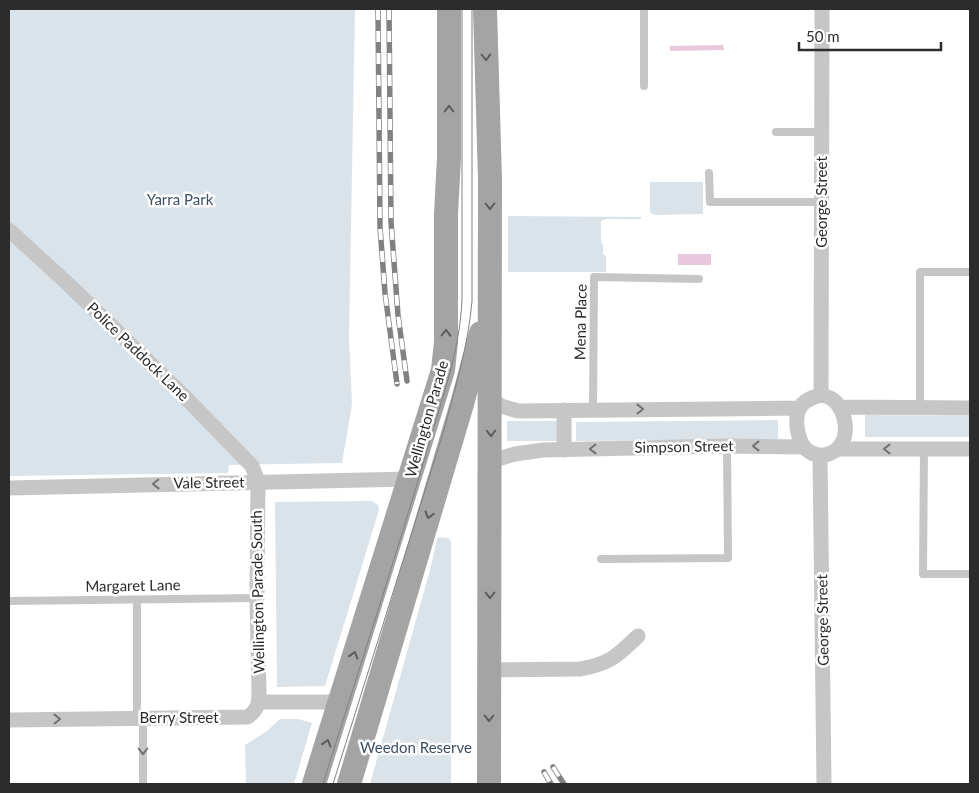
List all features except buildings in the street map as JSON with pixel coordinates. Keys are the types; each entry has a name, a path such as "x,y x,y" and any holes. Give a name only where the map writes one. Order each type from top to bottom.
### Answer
{"main road":[{"name":"Wellington Parade","path":"314,784 441,381 445,357 446,214 449,157 449,9"},
{"name":"Wellington Parade","path":"485,9 490,157 489,784"},
{"name":"Wellington Parade","path":"349,784 476,354 489,279"},
{"path":"409,479 439,478"},
{"path":"340,702 374,702"}],"street":[{"name":"George Street","path":"821,395 822,9"},
{"name":"Police Paddock Lane","path":"9,230 185,397 252,466 258,482"},
{"path":"821,395 833,399 839,407 845,426 844,438 837,449 830,454 820,455 810,452 804,447 797,429 800,408 806,401 821,395"},
{"path":"490,398 510,410 800,408"},
{"path":"839,407 970,408"},
{"path":"564,410 564,450"},
{"name":"Simpson Street","path":"491,461 528,451 727,446 804,447"},
{"path":"837,449 970,449"},
{"name":"George Street","path":"820,455 824,784"},
{"name":"Vale Street","path":"9,488 409,479"},
{"name":"Wellington Parade South","path":"258,482 257,598 259,702"},
{"path":"489,670 580,670 614,659 638,636"},
{"path":"259,702 340,702"},
{"name":"Berry Street","path":"9,720 248,717 254,712 259,702"}],"lane":[{"path":"644,9 644,86"},
{"path":"776,132 822,132"},
{"path":"709,173 710,202 822,202"},
{"path":"920,407 920,272 970,272"},
{"name":"Mena Place","path":"593,410 594,278 698,279"},
{"path":"601,559 728,558 727,446"},
{"path":"924,449 923,574 970,574"},
{"name":"Margaret Lane","path":"9,601 257,598"},
{"path":"137,600 143,784"}],"green space":[{"name":"Yarra Park","path":"9,9 355,9 349,337 352,404 342,463 229,465 228,473 9,476"},
{"path":"650,182 703,182 703,214 654,215 650,212"},
{"path":"508,216 641,217 641,219 607,219 601,221 601,243 603,244 603,254 606,256 606,272 508,272"},
{"path":"865,415 970,416 970,437 865,437"},
{"path":"778,420 778,439 576,441 576,422"},
{"path":"507,421 557,421 557,441 507,441"},
{"path":"372,501 378,505 379,510 325,686 277,687 275,502"},
{"name":"Weedon Reserve","path":"439,537 448,538 451,541 451,784 370,784 437,539"},
{"path":"280,719 298,719 312,723 294,784 246,784 245,745 267,731"}],"shaded area":[{"path":"723,45 724,50 670,51 670,46"},
{"path":"678,254 711,254 711,265 678,265"}],"tram line":[{"path":"323,784 390,574 450,374 458,337 462,299 462,9"},
{"path":"333,784 443,433 467,335 472,301 472,9"}],"railway":[{"path":"378,9 380,227 385,293 397,384"},
{"path":"389,9 391,222 398,315 407,381"},
{"path":"553,767 564,784"},
{"path":"544,772 551,784"}]}
